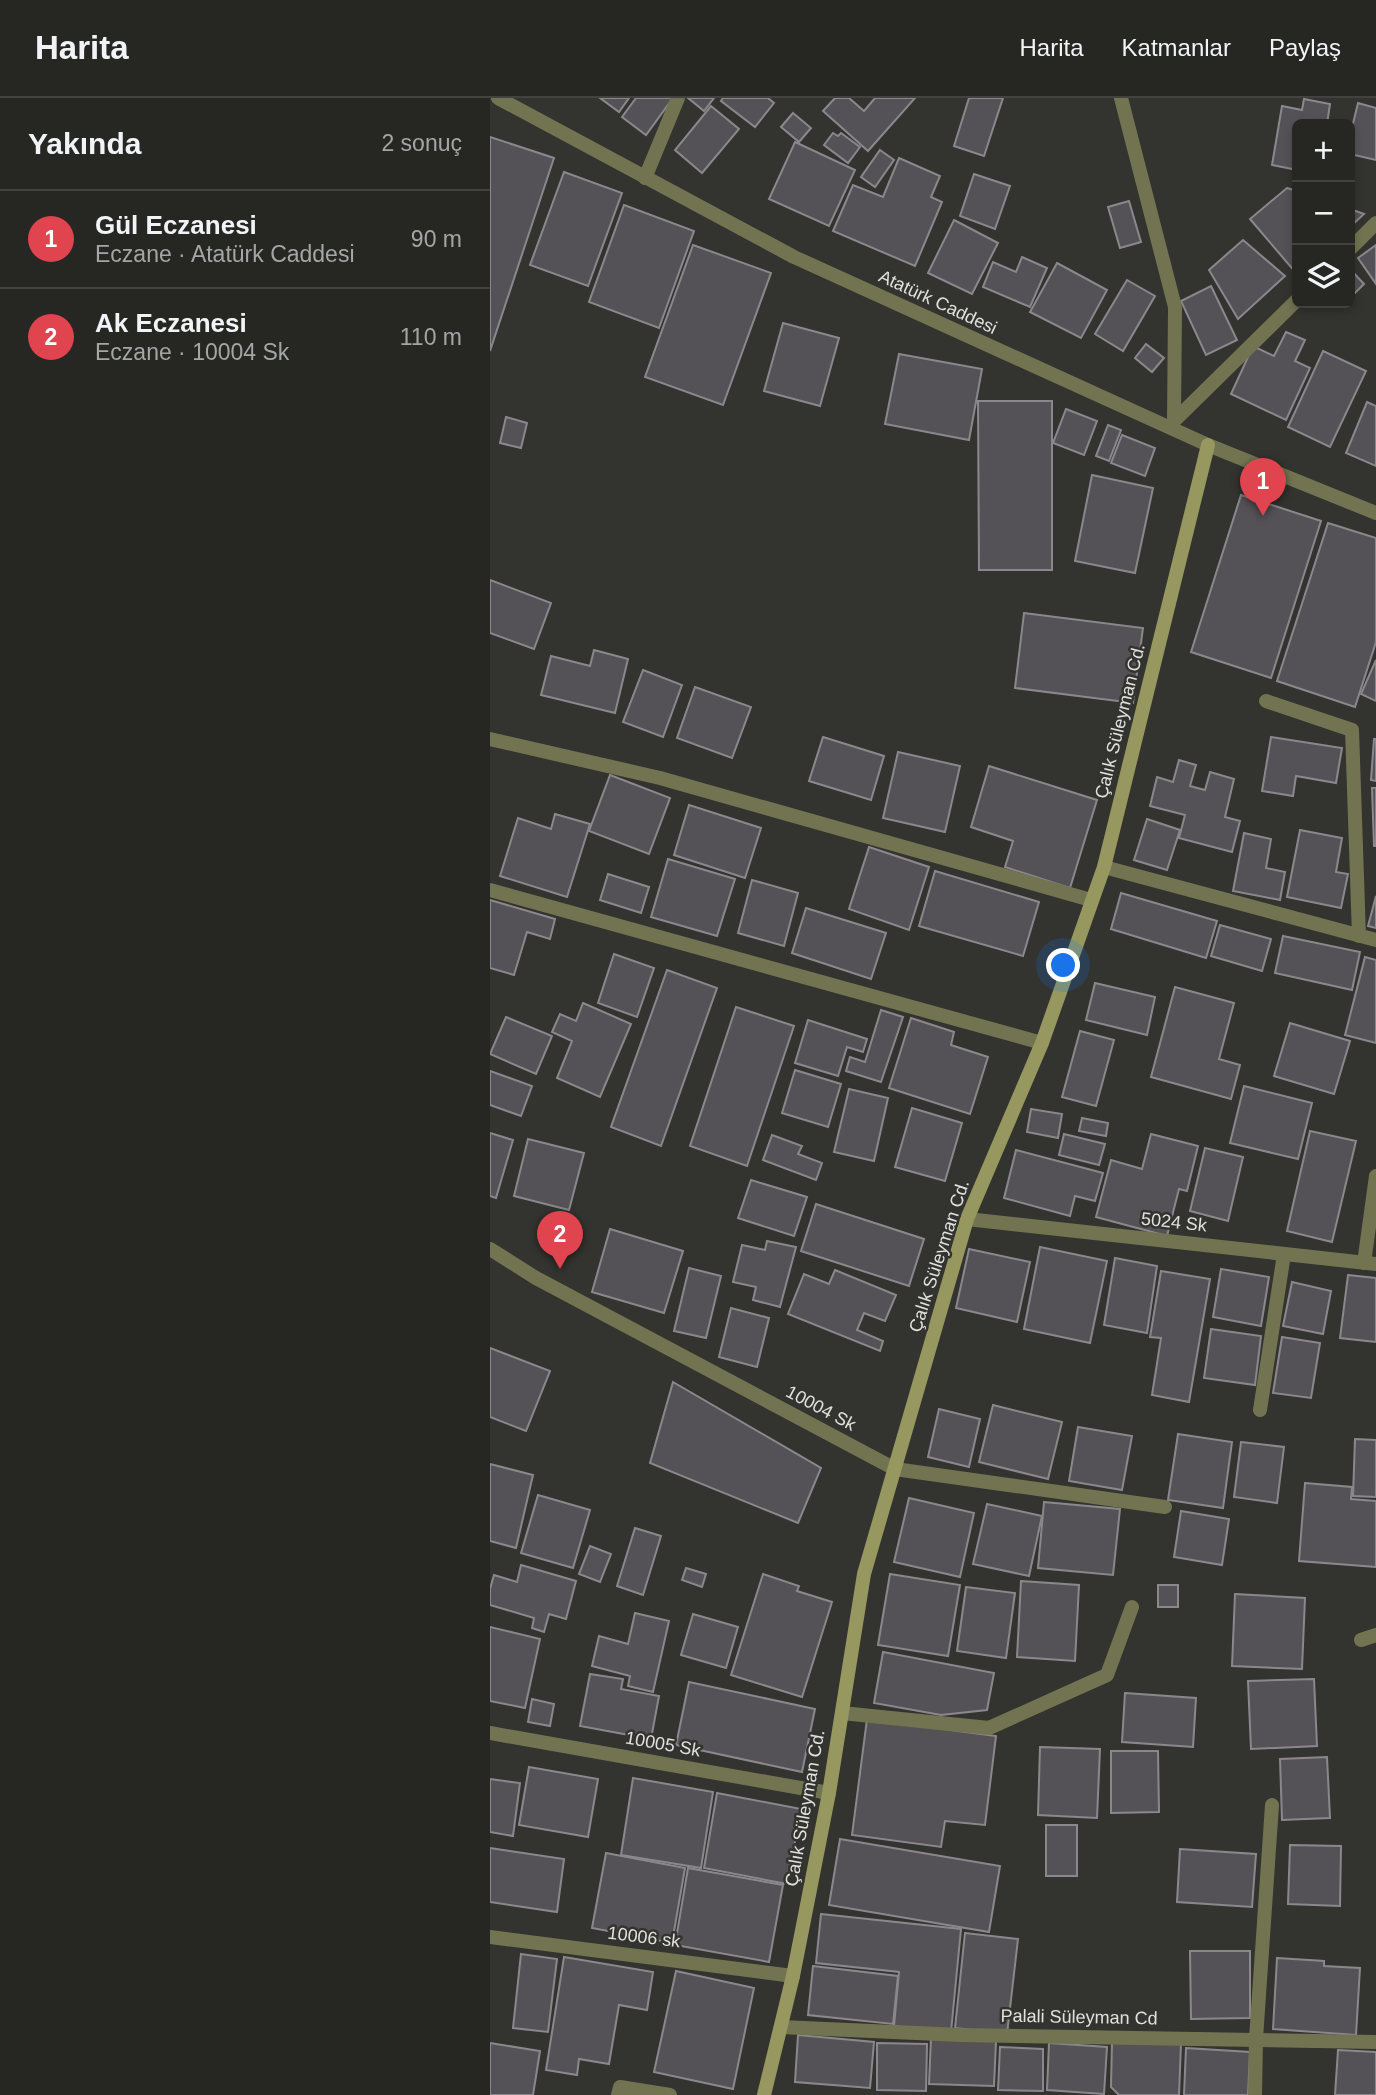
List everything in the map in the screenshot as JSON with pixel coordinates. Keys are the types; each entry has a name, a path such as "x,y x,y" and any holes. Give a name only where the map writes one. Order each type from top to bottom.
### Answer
{"main road":[{"name":"Çalık Süleyman Cd.","path":"764,2095 793,1976 829,1793 864,1574 968,1219 1042,1043 1104,867 1208,445"}],"street":[{"name":"Atatürk Caddesi","path":"498,98 794,257 1016,359 1173,425 1208,445 1376,513"},
{"path":"645,178 678,98"},
{"path":"1121,98 1175,307 1173,425"},
{"path":"1354,245 1376,223"},
{"path":"1173,425 1292,305"},
{"path":"1266,701 1352,730 1359,936"},
{"path":"490,739 660,778 1091,900"},
{"path":"1104,867 1376,940"},
{"path":"490,890 1042,1043"},
{"path":"1370,1263 1376,1176"},
{"name":"5024 Sk","path":"968,1219 1370,1263"},
{"name":"10004 Sk","path":"490,1249 536,1278 895,1469 1165,1507"},
{"path":"1260,1410 1284,1254"},
{"path":"842,1713 989,1728 1107,1675 1132,1606"},
{"path":"1361,1640 1376,1635"},
{"name":"10005 Sk","path":"490,1733 829,1793"},
{"path":"1255,2095 1256,2039 1272,1805"},
{"name":"10006 sk","path":"490,1937 793,1976"},
{"name":"Palali Süleyman Cd","path":"781,2027 961,2035 1376,2042"},
{"path":"618,2095 620,2087 670,2095"}],"building":[{"path":"600,98 629,98 619,112"},
{"path":"636,98 673,98 646,135 622,117"},
{"path":"688,98 714,98 704,111"},
{"path":"723,98 768,98 774,103 755,127 721,101"},
{"path":"835,98 849,98 864,111 875,98 915,98 868,151 823,111"},
{"path":"969,98 1003,98 984,156 954,146"},
{"path":"1304,99 1330,104 1328,119 1292,119 1292,169 1272,165 1282,106 1302,110"},
{"path":"1358,103 1376,108 1376,160 1355,155 1354,119"},
{"path":"711,106 739,129 702,173 675,150"},
{"path":"793,113 811,128 799,142 781,127"},
{"path":"833,133 838,136 841,133 860,147 848,163 824,145"},
{"path":"490,137 554,158 490,351"},
{"path":"795,142 855,170 829,226 769,199"},
{"path":"880,150 894,160 875,187 861,177"},
{"path":"899,158 940,176 931,197 942,202 915,266 833,231 853,185 883,197"},
{"path":"564,172 622,193 588,286 530,265"},
{"path":"974,174 1010,186 995,229 960,216"},
{"path":"1287,188 1292,190 1292,268 1250,219"},
{"path":"1129,201 1141,242 1120,248 1108,207"},
{"path":"624,205 694,231 659,328 589,302"},
{"path":"1355,211 1364,214 1355,222"},
{"path":"954,220 998,243 972,294 928,273"},
{"path":"1243,240 1285,276 1238,319 1209,270"},
{"path":"693,245 771,273 723,405 645,377"},
{"path":"1376,245 1376,284 1358,258"},
{"path":"1022,257 1047,268 1030,307 983,287 993,262 1016,272"},
{"path":"1057,263 1107,290 1081,338 1030,312"},
{"path":"1355,274 1364,284 1355,293"},
{"path":"1127,280 1155,296 1123,351 1095,334"},
{"path":"1211,286 1237,340 1206,355 1181,301"},
{"path":"783,323 839,338 820,406 764,391"},
{"path":"1286,332 1305,340 1295,361 1310,368 1286,420 1231,394 1253,346 1274,356"},
{"path":"1146,344 1164,358 1152,372 1135,358"},
{"path":"1323,351 1366,371 1330,447 1288,427"},
{"path":"899,354 982,369 969,440 885,424"},
{"path":"978,401 1052,401 1052,570 979,570"},
{"path":"1367,402 1376,406 1376,466 1346,453"},
{"path":"1066,409 1097,421 1084,455 1053,443"},
{"path":"506,417 527,423 521,448 500,443"},
{"path":"1108,425 1121,430 1109,461 1096,456"},
{"path":"1122,435 1155,448 1145,476 1111,463"},
{"path":"1092,475 1153,488 1135,573 1075,561"},
{"path":"1241,495 1321,521 1271,678 1191,652"},
{"path":"1328,523 1376,538 1376,642 1355,707 1277,681"},
{"path":"490,580 551,603 534,649 490,633"},
{"path":"1024,613 1143,628 1133,703 1015,688"},
{"path":"594,650 628,659 615,713 541,695 551,656 590,666"},
{"path":"1376,660 1376,701 1361,694"},
{"path":"643,670 682,685 663,737 623,722"},
{"path":"695,687 751,707 732,758 677,738"},
{"path":"823,737 884,756 871,800 809,781"},
{"path":"1271,737 1342,748 1336,783 1296,776 1293,796 1262,791"},
{"path":"1376,739 1376,781 1371,780"},
{"path":"898,752 960,766 945,832 883,818"},
{"path":"1179,760 1196,765 1190,786 1205,790 1210,772 1234,779 1225,817 1240,821 1232,852 1179,838 1185,815 1150,806 1157,777 1173,782"},
{"path":"989,766 1097,800 1070,888 1005,867 1013,841 971,827"},
{"path":"610,775 670,798 649,854 589,831"},
{"path":"1372,788 1376,788 1376,846 1374,846"},
{"path":"689,805 761,828 745,878 674,855"},
{"path":"555,814 590,824 567,897 500,876 518,818 551,829"},
{"path":"1147,819 1180,830 1167,870 1134,860"},
{"path":"1300,830 1342,838 1336,872 1348,874 1341,908 1287,897"},
{"path":"1244,833 1271,839 1266,868 1285,872 1280,900 1233,891"},
{"path":"869,847 929,867 909,930 849,909"},
{"path":"668,859 735,879 717,936 651,917"},
{"path":"935,871 1039,902 1023,956 919,926"},
{"path":"608,874 649,887 641,913 600,900"},
{"path":"752,880 798,893 784,946 738,933"},
{"path":"1121,893 1217,921 1206,958 1111,929"},
{"path":"1376,896 1376,928 1368,926"},
{"path":"490,900 555,919 550,939 527,932 514,975 490,968"},
{"path":"806,908 886,933 871,979 792,953"},
{"path":"1220,925 1271,939 1262,971 1211,956"},
{"path":"1283,936 1360,952 1352,990 1275,973"},
{"path":"614,954 654,968 637,1017 598,1003"},
{"path":"1365,957 1376,960 1376,1043 1345,1035"},
{"path":"667,970 717,988 661,1146 611,1127"},
{"path":"1095,983 1155,997 1147,1035 1086,1020"},
{"path":"1175,987 1234,1003 1219,1059 1240,1065 1231,1099 1151,1077"},
{"path":"583,1003 631,1024 600,1097 557,1078 572,1041 552,1032 560,1014 576,1021"},
{"path":"736,1007 794,1026 747,1166 690,1146"},
{"path":"881,1010 903,1017 881,1082 846,1071 850,1057 865,1062"},
{"path":"506,1017 552,1036 536,1074 490,1054"},
{"path":"911,1018 954,1032 951,1045 988,1057 970,1114 889,1088"},
{"path":"808,1020 867,1039 863,1052 847,1047 838,1076 795,1063"},
{"path":"1290,1023 1350,1041 1334,1094 1274,1076"},
{"path":"1080,1031 1114,1040 1096,1106 1062,1097"},
{"path":"795,1070 841,1084 828,1127 782,1113"},
{"path":"490,1071 532,1086 521,1116 490,1105"},
{"path":"1244,1086 1312,1103 1298,1159 1230,1143"},
{"path":"849,1089 888,1098 874,1161 834,1152"},
{"path":"912,1108 962,1123 945,1181 895,1167"},
{"path":"1031,1109 1062,1114 1058,1138 1027,1132"},
{"path":"1082,1118 1108,1123 1106,1136 1079,1131"},
{"path":"1310,1131 1356,1141 1332,1242 1287,1231"},
{"path":"490,1133 513,1140 496,1198 490,1196"},
{"path":"1064,1134 1105,1144 1099,1165 1059,1155"},
{"path":"1151,1134 1198,1146 1187,1191 1179,1189 1167,1236 1096,1217 1111,1160 1142,1169"},
{"path":"772,1135 802,1146 798,1154 822,1163 816,1180 763,1160"},
{"path":"528,1139 584,1153 569,1210 514,1196"},
{"path":"1205,1148 1243,1157 1228,1221 1190,1211"},
{"path":"1016,1150 1103,1173 1095,1201 1075,1196 1070,1216 1004,1198"},
{"path":"751,1180 807,1197 794,1236 738,1218"},
{"path":"816,1204 924,1239 909,1286 801,1251"},
{"path":"610,1229 683,1251 664,1313 592,1292"},
{"path":"767,1241 796,1247 780,1307 753,1300 756,1287 733,1282 742,1245 765,1250"},
{"path":"1040,1247 1107,1261 1090,1343 1024,1329"},
{"path":"969,1249 1030,1262 1017,1322 956,1308"},
{"path":"1115,1258 1157,1266 1147,1333 1104,1325"},
{"path":"689,1268 721,1276 706,1338 674,1331"},
{"path":"1221,1269 1269,1277 1261,1326 1213,1317"},
{"path":"835,1270 896,1295 885,1321 864,1313 857,1330 883,1341 880,1351 788,1314 804,1274 829,1284"},
{"path":"1161,1271 1210,1279 1189,1402 1152,1395 1161,1338 1150,1337"},
{"path":"1348,1275 1376,1278 1376,1342 1340,1338"},
{"path":"1292,1282 1331,1291 1323,1334 1283,1326"},
{"path":"731,1308 769,1318 757,1367 719,1357"},
{"path":"1211,1329 1261,1336 1255,1385 1204,1378"},
{"path":"1282,1337 1320,1343 1311,1398 1273,1393"},
{"path":"490,1348 550,1371 526,1431 490,1417"},
{"path":"673,1382 821,1468 798,1523 650,1463"},
{"path":"993,1405 1062,1422 1048,1479 979,1462"},
{"path":"939,1409 980,1419 969,1467 928,1457"},
{"path":"1078,1427 1132,1436 1122,1490 1069,1481"},
{"path":"1178,1434 1232,1442 1223,1508 1168,1500"},
{"path":"1355,1439 1376,1440 1376,1497 1353,1496"},
{"path":"1241,1442 1284,1447 1277,1503 1234,1497"},
{"path":"490,1464 533,1475 516,1548 490,1541"},
{"path":"1305,1483 1352,1487 1351,1499 1376,1501 1376,1567 1299,1561"},
{"path":"538,1495 590,1510 573,1568 521,1553"},
{"path":"909,1498 974,1513 960,1577 894,1562"},
{"path":"1044,1502 1120,1509 1113,1575 1038,1568"},
{"path":"987,1504 1042,1516 1029,1576 973,1564"},
{"path":"1181,1511 1229,1519 1222,1565 1174,1557"},
{"path":"635,1528 661,1536 643,1595 617,1586"},
{"path":"590,1546 611,1554 600,1582 579,1574"},
{"path":"521,1565 576,1581 566,1619 549,1614 544,1632 532,1628 534,1618 490,1605 490,1589 494,1575 517,1582"},
{"path":"686,1568 706,1574 702,1587 682,1580"},
{"path":"763,1574 799,1586 797,1591 832,1602 802,1697 731,1675"},
{"path":"890,1574 960,1585 948,1656 878,1645"},
{"path":"1021,1581 1079,1585 1075,1661 1017,1657"},
{"path":"1158,1585 1178,1585 1178,1607 1158,1607"},
{"path":"966,1587 1015,1593 1006,1658 957,1651"},
{"path":"1235,1594 1305,1598 1302,1669 1232,1666"},
{"path":"635,1613 669,1621 653,1692 628,1686 630,1676 592,1666 599,1636 628,1644"},
{"path":"693,1614 738,1627 726,1668 681,1655"},
{"path":"490,1627 540,1639 525,1708 490,1701"},
{"path":"883,1652 994,1673 987,1710 941,1715 874,1703"},
{"path":"590,1674 623,1679 621,1689 659,1696 651,1739 580,1726"},
{"path":"1314,1679 1317,1746 1251,1749 1248,1681"},
{"path":"689,1682 815,1709 802,1772 676,1745"},
{"path":"1125,1693 1196,1698 1193,1747 1122,1742"},
{"path":"532,1699 554,1704 550,1726 528,1722"},
{"path":"867,1719 996,1736 985,1825 945,1821 941,1847 852,1835"},
{"path":"1040,1747 1100,1749 1097,1818 1038,1815"},
{"path":"1111,1751 1158,1751 1159,1812 1111,1813"},
{"path":"1327,1757 1330,1818 1282,1820 1280,1759"},
{"path":"529,1767 598,1779 588,1837 519,1825"},
{"path":"633,1778 713,1792 701,1868 621,1855"},
{"path":"490,1779 520,1783 513,1836 490,1832"},
{"path":"717,1793 801,1809 787,1884 704,1868"},
{"path":"1046,1825 1077,1825 1077,1876 1046,1876"},
{"path":"840,1839 1000,1866 989,1932 829,1905"},
{"path":"1290,1845 1341,1846 1340,1906 1288,1904"},
{"path":"490,1848 564,1859 557,1912 490,1902"},
{"path":"1180,1849 1256,1854 1252,1907 1177,1902"},
{"path":"606,1853 685,1868 672,1943 592,1928"},
{"path":"688,1868 783,1885 769,1962 675,1945"},
{"path":"821,1914 961,1929 951,2032 894,2026 899,1972 816,1963"},
{"path":"965,1933 1018,1939 1007,2034 955,2028"},
{"path":"1190,1951 1250,1951 1250,2018 1191,2019"},
{"path":"521,1954 557,1959 548,2032 513,2028"},
{"path":"564,1957 653,1972 647,2010 619,2005 609,2064 579,2059 577,2075 546,2070"},
{"path":"1277,1958 1324,1961 1324,1966 1360,1968 1356,2035 1273,2029"},
{"path":"813,1966 898,1976 893,2024 808,2015"},
{"path":"676,1971 754,1988 733,2089 654,2072"},
{"path":"798,2035 874,2042 870,2088 795,2082"},
{"path":"931,2038 996,2041 994,2086 929,2084"},
{"path":"1112,2041 1181,2044 1179,2095 1119,2095 1111,2087"},
{"path":"490,2043 540,2051 533,2095 490,2095"},
{"path":"877,2043 927,2044 926,2091 877,2090"},
{"path":"1049,2043 1107,2047 1104,2094 1047,2090"},
{"path":"1000,2047 1043,2049 1043,2091 998,2090"},
{"path":"1186,2048 1250,2052 1248,2095 1184,2095"},
{"path":"1338,2050 1376,2052 1376,2095 1335,2095"}],"place":[{"name":"Gül Eczanesi","path":"1263,516"},
{"name":"Ak Eczanesi","path":"560,1269"}]}
